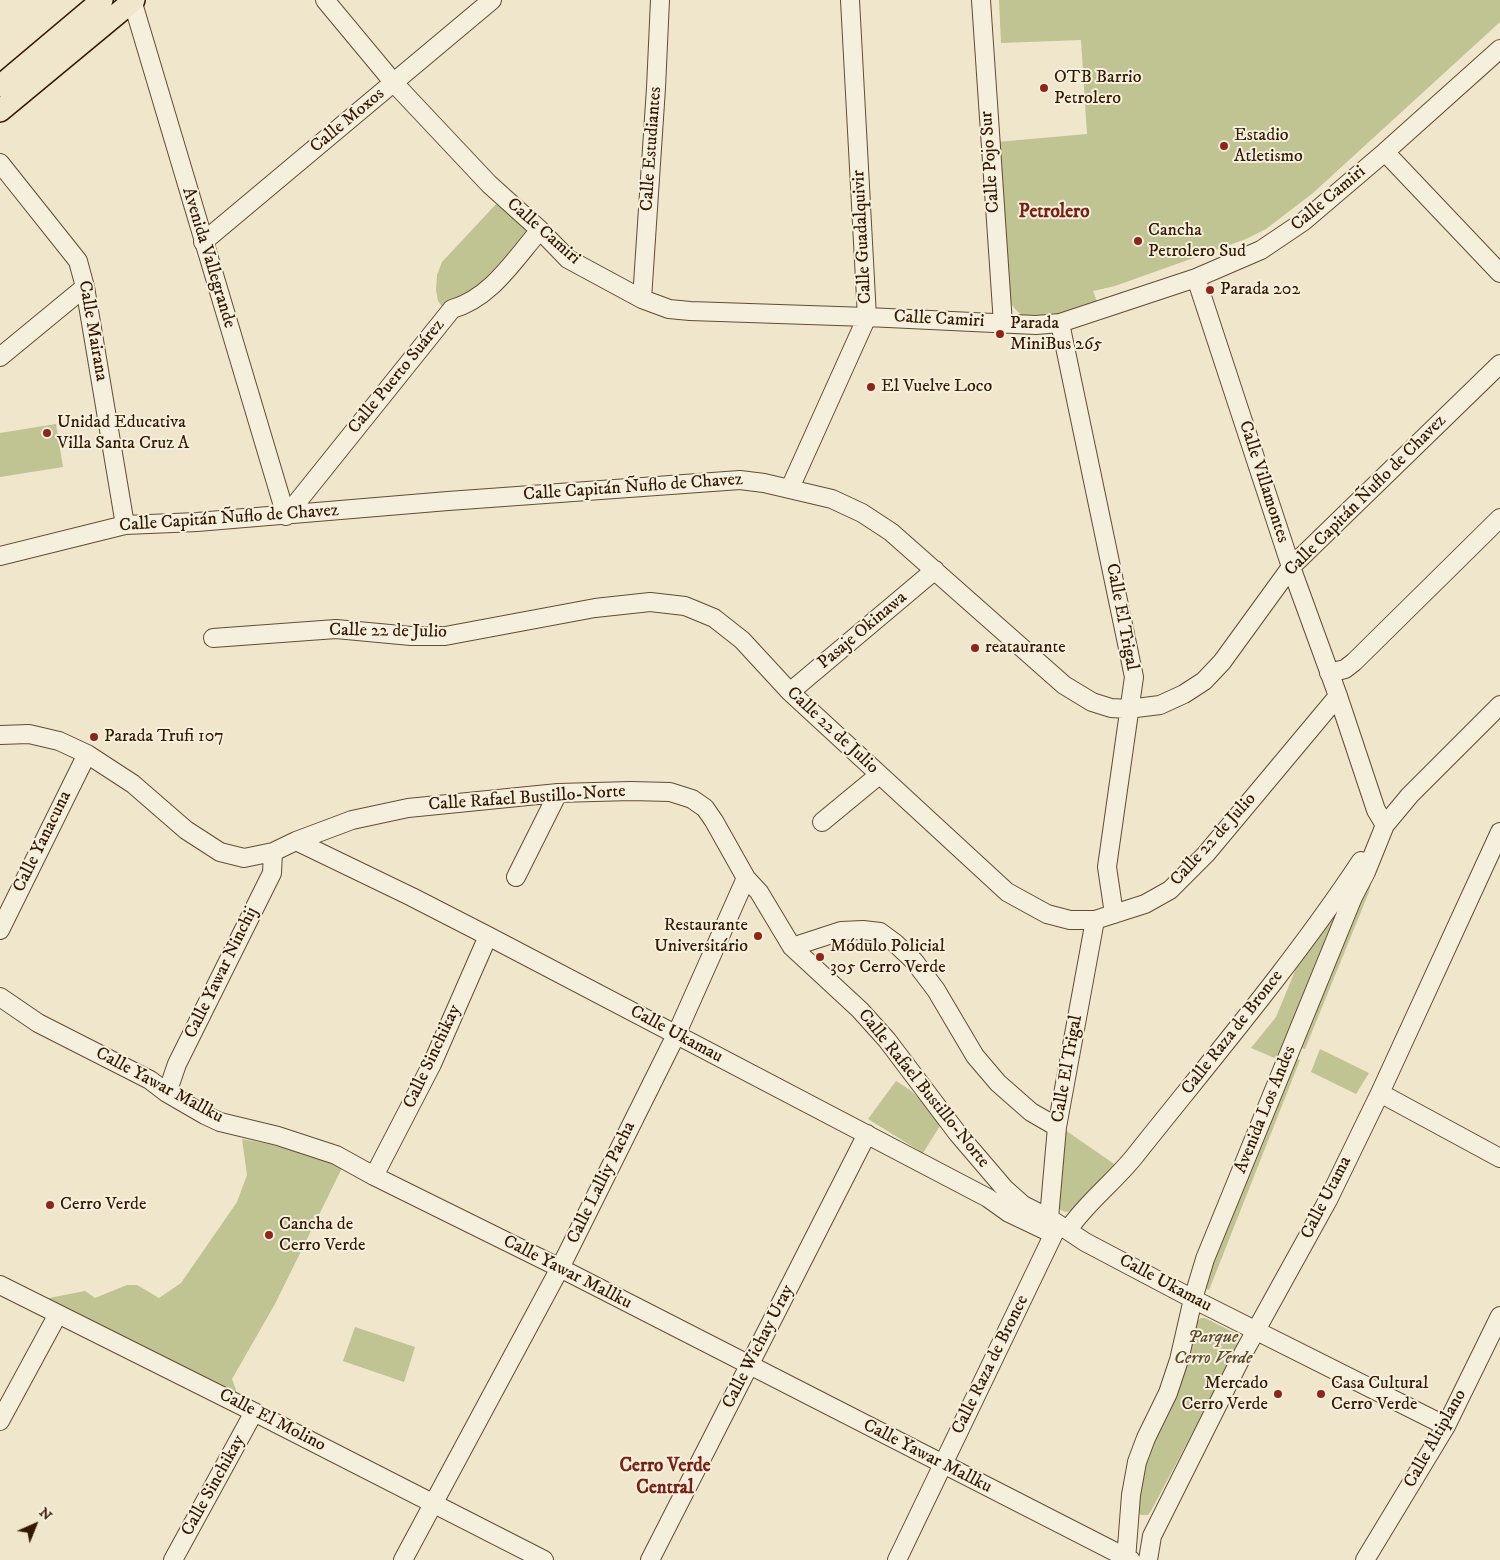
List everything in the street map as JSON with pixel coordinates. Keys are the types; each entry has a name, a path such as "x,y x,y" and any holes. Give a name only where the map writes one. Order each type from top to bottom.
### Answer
{"main road":[{"path":"0,86 102,0"},
{"path":"0,111 133,0"}],"street":[{"name":"Avenida Vallegrande","path":"133,0 203,242 286,516"},
{"name":"Calle Camiri","path":"325,0 394,83 489,184 540,230 568,259 642,299 669,309 690,311 1003,324 1036,325 1060,323 1196,278 1261,250 1304,221 1385,152 1500,48"},
{"name":"Calle Moxos","path":"203,242 492,0"},
{"name":"Calle Estudiantes","path":"642,299 660,0"},
{"name":"Calle Guadalquivir","path":"790,488 867,317 850,0"},
{"name":"Calle Pojo Sur","path":"981,0 1003,324"},
{"path":"1385,152 1500,273"},
{"name":"Calle Mairana","path":"0,163 78,261 85,287 125,525"},
{"name":"Calle Puerto Suárez","path":"286,516 452,309 465,306 489,290 540,230"},
{"name":"Calle Villamontes","path":"1196,278 1291,567 1338,696 1376,810 1385,825"},
{"path":"0,357 85,287"},
{"name":"Calle El Trigal","path":"1060,323 1134,677 1107,867 1114,914"},
{"name":"Calle Capitán Ñuflo de Chavez","path":"0,556 125,525 286,516 448,501 740,480 790,488 832,499 862,513 891,532 1064,685 1092,702 1111,708 1128,709 1160,705 1184,694 1204,681 1222,662 1291,567 1500,364"},
{"path":"1329,673 1345,669 1354,662 1500,518"},
{"name":"Pasaje Okinawa","path":"790,692 935,570"},
{"name":"Calle 22 de Julio","path":"213,638 336,629 411,636 445,636 595,608 650,602 685,606 714,618 742,640 790,692 1007,892 1048,914 1070,920 1095,920 1146,904 1170,890 1206,854 1338,696"},
{"name":"Avenida Los Andes","path":"1127,1559 1131,1495 1137,1462 1146,1438 1168,1393 1178,1360 1192,1299 1209,1250 1353,897 1366,872 1385,825 1410,795 1500,705"},
{"name":"Calle Rafael Bustillo-Norte","path":"0,735 29,734 59,741 87,754 133,784 186,830 220,852 244,858 273,852 296,841 352,820 408,808 558,793 670,792 692,799 705,808 714,821 746,878 759,892 792,947 860,1010 887,1040 958,1134 1005,1188 1023,1205 1057,1227"},
{"name":"Calle Yanacuna","path":"0,930 87,754"},
{"path":"822,822 879,775"},
{"path":"516,877 558,793"},
{"name":"Calle Raza de Bronce","path":"897,1560 1057,1227 1076,1218 1128,1165 1276,979 1353,873 1385,825"},
{"name":"Calle Utama","path":"1148,1560 1152,1536 1256,1331 1328,1200 1494,857 1500,832"},
{"name":"Calle Ukamau","path":"296,841 488,936 988,1198 1009,1213 1057,1227 1192,1299 1446,1426"},
{"name":"Calle Yawar Ninchij","path":"167,1092 177,1064 272,873 273,852"},
{"name":"Calle Lalliy Pacha","path":"403,1560 560,1268 676,1035 746,878"},
{"name":"Calle El Trigal","path":"1057,1227 1058,1127 1095,920"},
{"path":"792,947 842,931 863,930 880,932 914,961 936,990 975,1056 998,1083 1031,1112 1058,1127"},
{"name":"Calle Sinchikay","path":"374,1176 432,1064 488,936"},
{"name":"Calle Yawar Mallku","path":"3,1003 150,1080 205,1115 220,1122 278,1136 328,1152 560,1268 1127,1559"},
{"path":"1380,1093 1500,1158"},
{"name":"Calle Wichay Uray","path":"650,1560 867,1134"},
{"name":"Calle El Molino","path":"0,1285 544,1560"},
{"path":"0,1421 58,1314"},
{"name":"Calle Altiplano","path":"1366,1560 1446,1426 1500,1316"},
{"name":"Calle Sinchikay","path":"173,1560 254,1412"}],"green space":[{"name":"Estadio Atletismo","path":"999,0 1500,0 1500,22 1313,193 1266,229 1246,239 1185,261 1115,286 1093,291 1098,304 1051,316 1033,318 1021,314 1009,301 997,142 1087,134 1081,40 1001,43"},
{"path":"498,202 526,227 527,235 484,288 444,309 438,301 436,290 437,275 442,262"},
{"path":"56,424 63,467 0,477 0,433"},
{"path":"1373,875 1369,892 1305,1049 1299,1047"},
{"path":"1334,918 1277,1059 1251,1048 1276,1017 1300,959"},
{"path":"1320,1049 1369,1073 1356,1094 1311,1072"},
{"path":"1295,1058 1300,1060 1209,1290 1204,1288"},
{"path":"896,1081 910,1090 943,1121 923,1153 868,1119"},
{"path":"1065,1130 1120,1168 1077,1209 1066,1212 1058,1209"},
{"path":"242,1139 293,1150 342,1168 275,1304 232,1379 236,1390 234,1394 45,1302 49,1298 85,1291 95,1298 127,1285 137,1285 159,1298 181,1283 237,1202 247,1175"},
{"name":"Parque Cerro Verde","path":"1201,1318 1205,1318 1235,1333 1241,1341 1151,1511 1148,1515 1141,1515 1137,1508 1144,1468 1156,1433 1176,1394 1196,1322"},
{"path":"355,1327 415,1347 404,1382 343,1361"}],"place":[{"name":"OTB Barrio Petrolero","path":"1044,88"},
{"name":"Estadio Atletismo","path":"1224,146"},
{"name":"Cancha Petrolero Sud","path":"1138,241"},
{"name":"Parada 202","path":"1210,290"},
{"name":"Parada MiniBus 265","path":"1000,334"},
{"name":"El Vuelve Loco","path":"871,387"},
{"name":"Unidad Educativa Villa Santa Cruz A","path":"47,433"},
{"name":"reataurante","path":"975,648"},
{"name":"Parada Trufi 107","path":"94,737"},
{"name":"Restaurante Universitário","path":"758,936"},
{"name":"Módulo Policial 305 Cerro Verde","path":"820,957"},
{"name":"Cerro Verde","path":"50,1205"},
{"name":"Cancha de Cerro Verde","path":"269,1235"},
{"name":"Mercado Cerro Verde","path":"1278,1394"},
{"name":"Casa Cultural Cerro Verde","path":"1321,1394"}],"district":[{"name":"Petrolero","path":"1054,213"},
{"name":"Cerro Verde Central","path":"665,1478"}]}
